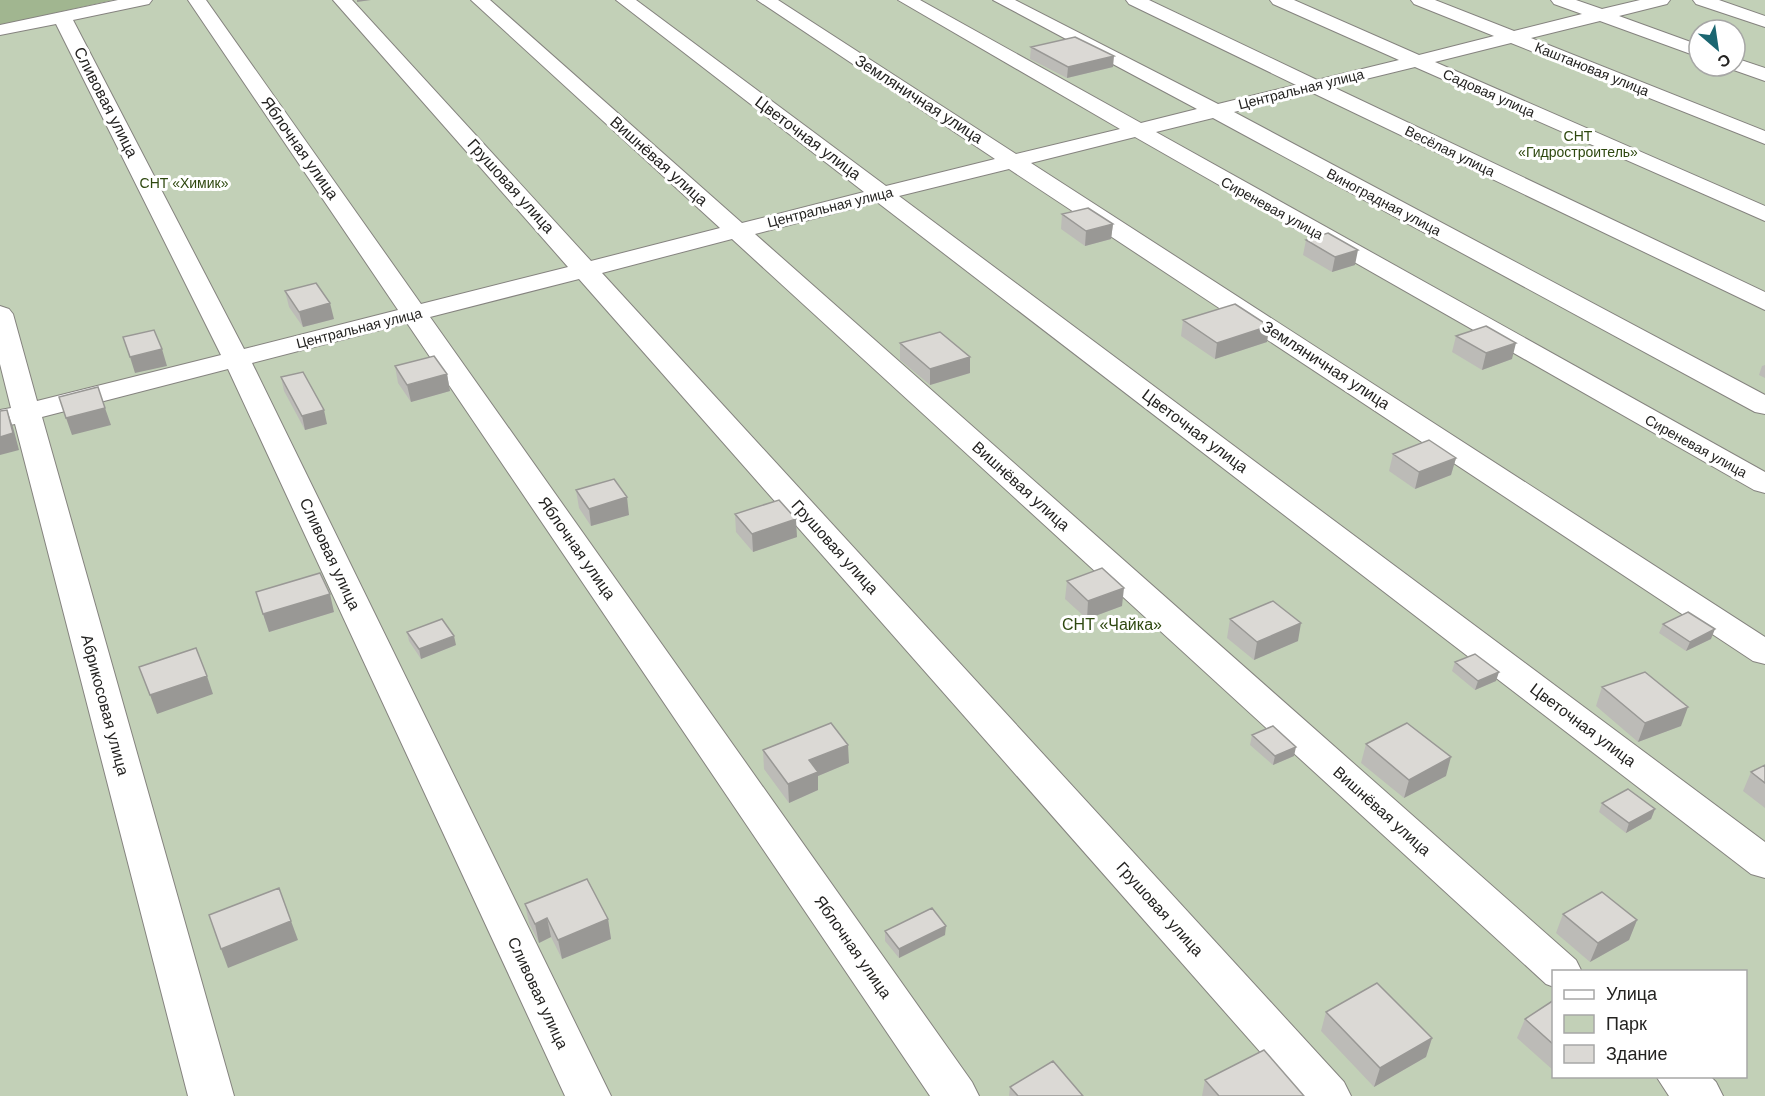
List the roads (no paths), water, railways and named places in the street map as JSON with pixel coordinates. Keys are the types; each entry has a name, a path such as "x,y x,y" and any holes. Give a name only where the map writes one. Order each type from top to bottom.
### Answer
{"street":[{"path":"0,30 143,0"},
{"name":"Яблочная улица","path":"197,0 956,1096"},
{"name":"Грушовая улица","path":"342,0 1328,1096"},
{"name":"Вишнёвая улица","path":"480,0 1559,970"},
{"name":"Цветочная улица","path":"625,0 1765,863"},
{"name":"Земляничная улица","path":"766,0 1765,653"},
{"name":"Сиреневая улица","path":"907,0 1135,131 1765,484"},
{"name":"Виноградная улица","path":"1002,0 1216,111 1765,406"},
{"name":"Весёлая улица","path":"1135,0 1765,302"},
{"name":"Садовая улица","path":"1279,0 1765,214"},
{"name":"Каштановая улица","path":"1420,0 1765,138"},
{"path":"1560,0 1687,47"},
{"name":"Центральная улица","path":"13,416 882,194 1661,0"},
{"path":"1702,0 1765,22"},
{"name":"Сливовая улица","path":"62,17 236,358 588,1096"},
{"path":"1747,68 1765,75"},
{"name":"Абрикосовая улица","path":"0,314 13,416 211,1096"},
{"path":"1679,1078 1700,1096"}],"park label":[{"name":"СНТ «Гидростроитель»","path":"1578,144"},
{"name":"СНТ «Химик»","path":"184,183"},
{"name":"СНТ «Чайка»","path":"1112,624"}]}
